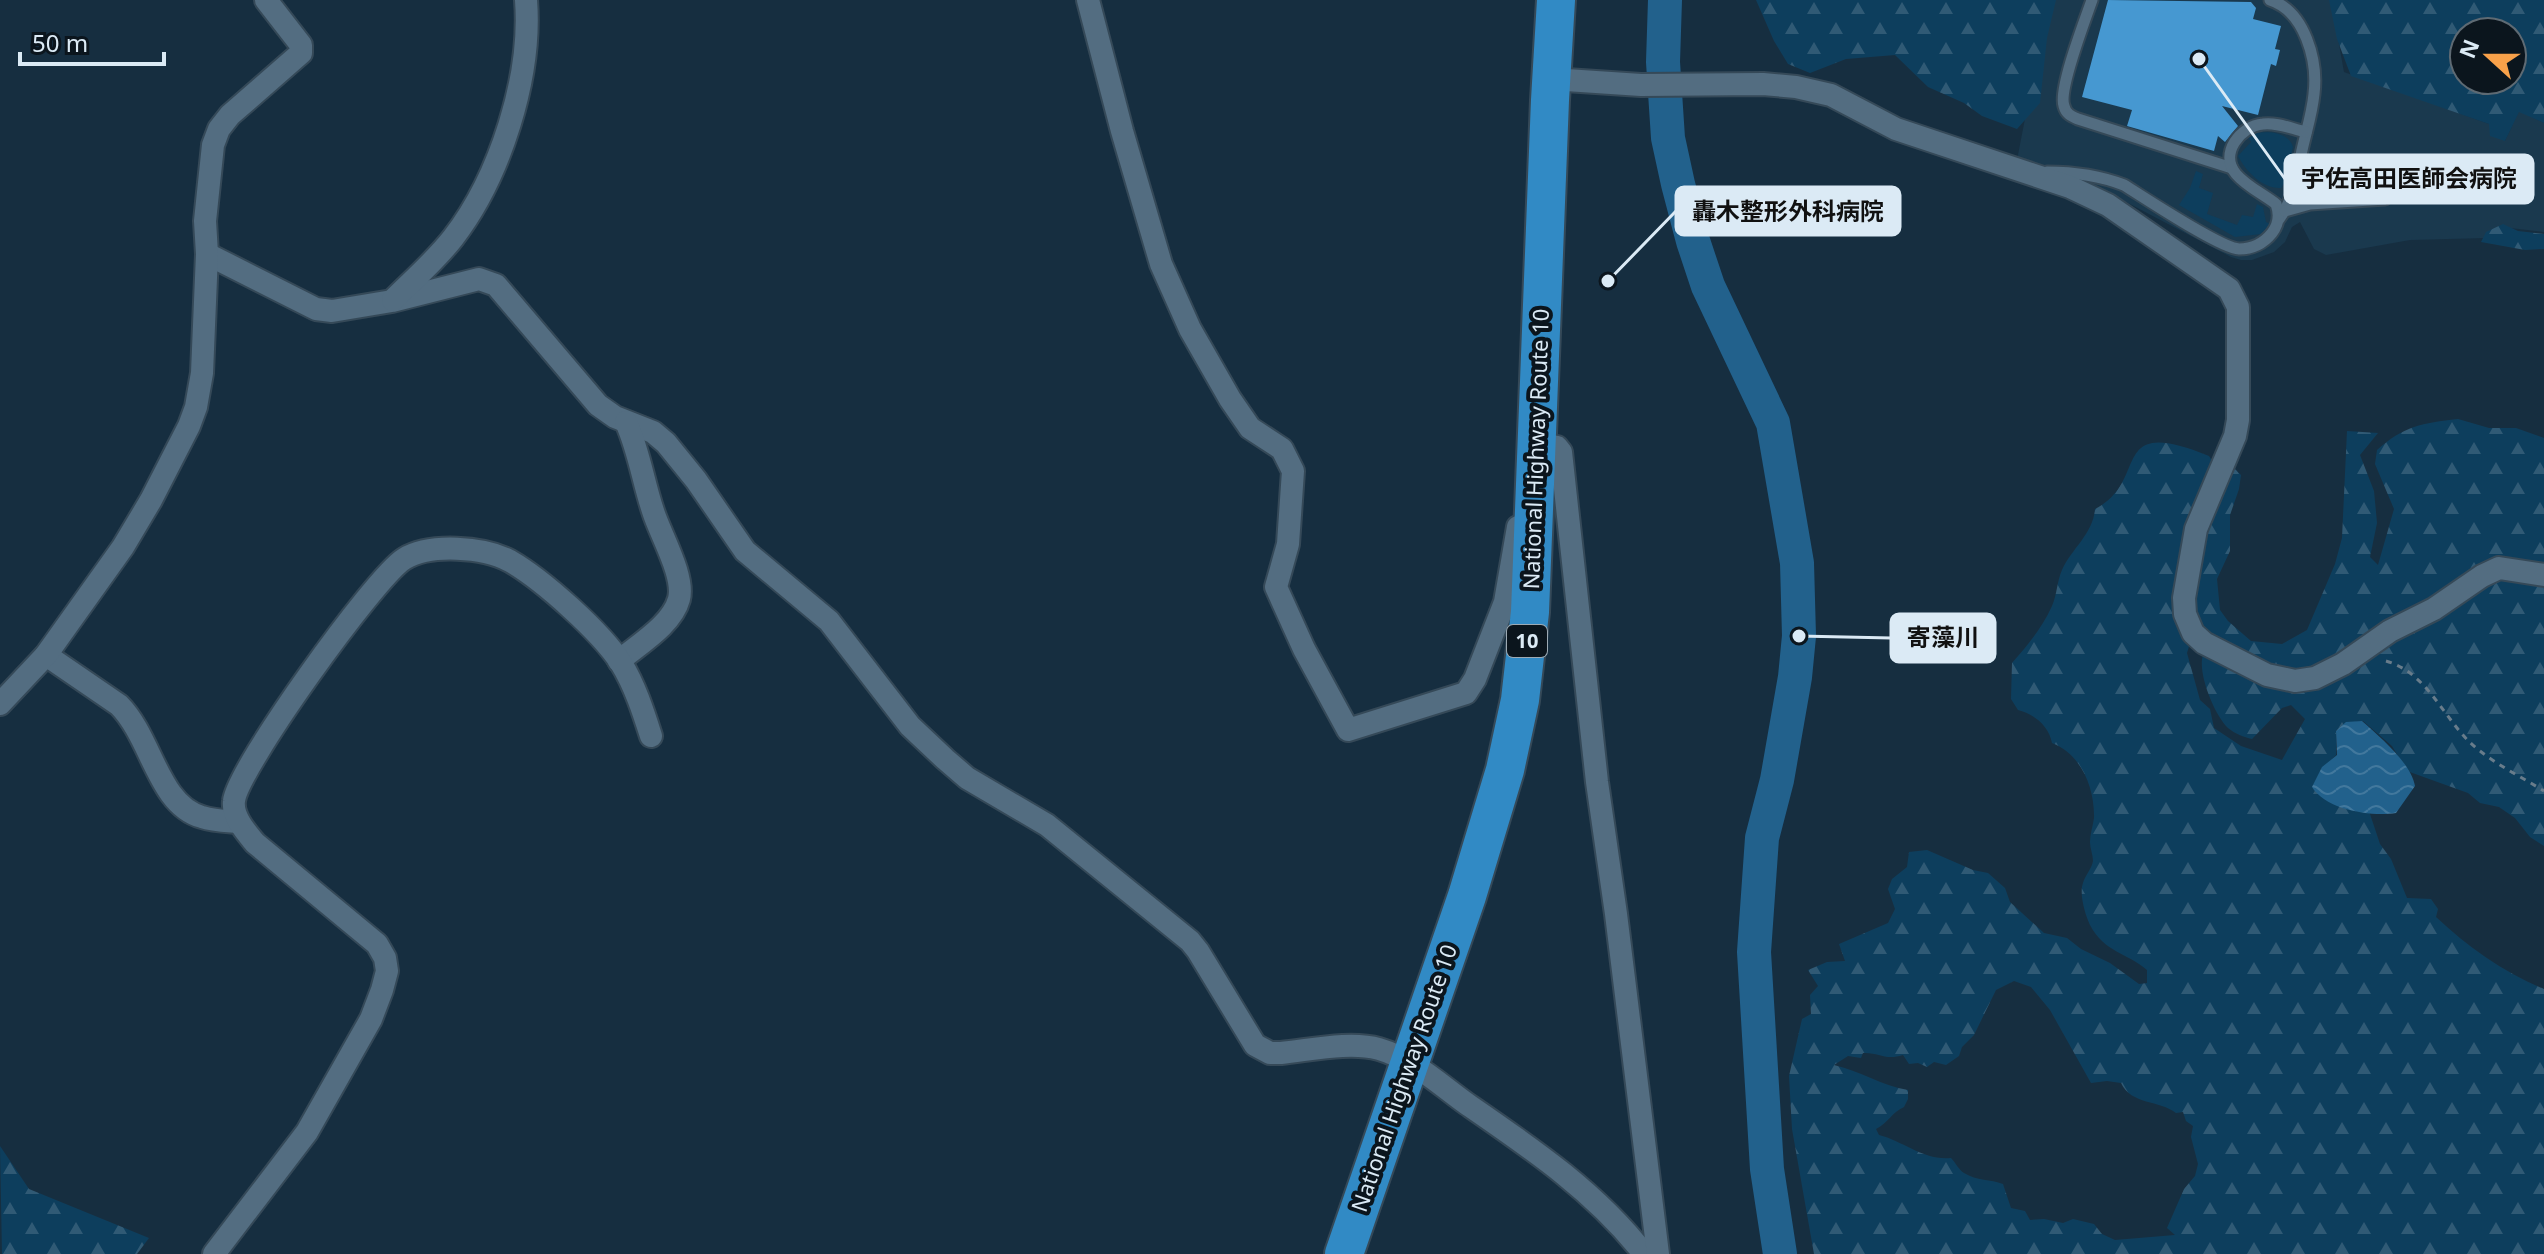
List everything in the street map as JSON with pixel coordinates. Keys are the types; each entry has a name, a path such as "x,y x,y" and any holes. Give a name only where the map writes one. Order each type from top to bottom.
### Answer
{"highway":[{"name":"National Highway Route 10","path":"1344,1254 1471,883 1513,736 1526,662 1556,0"}],"street":[{"path":"0,704 46,655 138,524 189,426 201,382 207,254 205,221 210,161 219,129 230,115 301,53 301,45 266,0"},
{"path":"392,301 452,240 474,208 492,173 517,92 524,50 526,0"},
{"path":"1088,0 1161,264 1190,329 1230,399 1250,428 1282,449 1293,471 1288,544 1276,587 1304,649 1348,730 1466,693 1475,679 1505,602 1536,444 1557,447 1561,452 1597,782 1658,1254"},
{"path":"1551,79 1641,85 1780,85 1831,95 1883,124 2070,187 2108,205 2229,289 2238,307 2238,420 2235,436 2196,529 2184,598 2185,614 2193,633 2204,643 2267,675 2305,681 2343,664 2390,631 2434,609 2499,568 2544,575"},
{"path":"207,254 286,296 316,309 332,311 392,301 468,282 488,281 504,293 598,405 608,414 653,432 666,443 745,551 829,621 910,726 945,759 967,778 1023,808 1047,825 1190,941 1255,1045 1270,1053 1357,1046 1377,1049 1409,1062 1542,1156 1616,1221 1644,1254"},
{"path":"619,661 675,610 681,584 652,509 638,449 626,422"},
{"path":"214,1254 307,1132 371,1019 387,971 385,958 377,944 255,843 239,822 234,802 246,769 385,574 404,559 425,550 446,548 508,560 585,621 619,661 631,680 651,736"},
{"path":"46,655 129,715 140,731 165,786 184,808 201,817 239,822"}],"lane":[{"path":"2092,0 2065,85 2063,104 2066,111 2078,119 2232,168"},
{"path":"2024,174 2068,172 2107,178 2218,241 2240,249 2260,244 2274,231 2293,189 2315,84 2306,38 2295,16 2270,0"},
{"path":"2282,215 2276,204 2243,181 2232,168 2229,158 2233,143 2254,126 2267,123 2306,132"},
{"path":"2282,215 2310,204 2385,199"}],"path":[{"path":"2343,664 2375,658 2401,665 2420,681 2478,750 2544,791"}],"shaded area":[{"path":"2053,0 2331,0 2344,72 2489,124 2505,141 2519,111 2544,123 2544,232 2502,227 2486,238 2410,240 2326,255 2314,249 2300,222 2292,227 2285,242 2274,252 2252,260 2241,260 2107,192 2016,165 2038,52"}],"green space":[{"path":"1756,0 2056,0 2047,38 2040,103 2017,129 1982,116 1964,103 1928,87 1895,55 1846,59 1810,73 1788,64"},
{"path":"2329,0 2544,0 2544,123 2519,112 2505,141 2490,136 2489,124 2351,76 2337,39"},
{"path":"2257,133 2273,133 2291,142 2293,147 2281,188 2267,186 2255,178 2238,156 2251,142 2249,138"},
{"path":"2196,171 2203,174 2199,188 2213,193 2207,214 2237,225 2242,215 2253,217 2257,204 2263,207 2266,222 2270,224 2261,234 2235,237 2179,205"},
{"path":"2503,224 2518,231 2544,234 2544,249 2525,250 2481,242 2486,232"},
{"path":"2458,419 2489,428 2516,428 2544,438 2544,846 2499,807 2480,803 2468,793 2407,771 2392,746 2363,721 2346,723 2336,731 2336,755 2323,768 2313,786 2317,793 2330,801 2368,808 2380,844 2391,859 2407,898 2431,899 2438,909 2436,917 2461,939 2500,967 2544,989 2544,1254 1814,1254 1792,1129 1789,1076 1802,1019 1811,1014 1810,995 1818,986 1808,970 1827,962 1845,961 1839,944 1888,923 1895,909 1888,889 1892,879 1907,867 1909,852 1927,850 1973,870 1988,873 2005,888 2010,902 2044,933 2067,938 2139,984 2147,983 2147,970 2102,941 2090,925 2085,910 2082,888 2093,861 2090,842 2094,807 2084,773 2071,755 2052,743 2048,731 2040,722 2018,710 2011,699 2012,663 2048,614 2062,570 2090,526 2095,509 2112,497 2134,456 2142,447 2156,443 2177,445 2209,456 2214,464 2183,550 2179,604 2181,620 2190,643 2187,653 2200,700 2210,709 2214,728 2241,746 2282,760 2305,719 2291,705 2282,708 2252,739 2228,728 2208,694 2202,663 2208,643 2194,625 2190,597 2198,530 2227,467 2234,468 2241,475 2230,515 2230,551 2217,579 2220,610 2251,641 2282,644 2307,630 2335,564 2342,538 2347,431 2378,433 2360,455 2374,491 2377,523 2370,557 2378,565 2394,509 2375,464 2377,450 2405,431 2424,424","holes":["2014,981 2031,987 2050,1010 2091,1083 2121,1083 2139,1099 2176,1113 2183,1112 2186,1121 2193,1126 2191,1137 2198,1164 2195,1176 2184,1189 2167,1228 2175,1235 2115,1240 2102,1234 2094,1224 2073,1219 2063,1223 2030,1220 2025,1211 2011,1208 2003,1184 1969,1176 1951,1158 1932,1157 1879,1135 1876,1129 1904,1107 1908,1090 1834,1065 1848,1056 1861,1058 1863,1053 1891,1057 1903,1055 1909,1064 1918,1063 1927,1067 1934,1062 1946,1065 1959,1056 1962,1047 1974,1035 1996,990"]},
{"path":"0,1146 29,1189 149,1238 137,1254 2,1254"}],"water":[{"path":"2362,721 2394,751 2412,777 2415,786 2396,813 2350,810 2328,801 2312,787 2322,767 2337,755 2336,731 2346,722"}],"building":[{"path":"2108,0 2251,2 2256,8 2253,19 2281,26 2275,49 2280,50 2276,66 2271,64 2258,115 2222,106 2238,126 2225,142 2218,136 2214,151 2127,126 2132,110 2082,97"}],"waterway":[{"path":"1665,0 1663,62 1668,138 1678,184 1708,286 1773,423 1797,563 1799,636 1795,677 1777,780 1762,838 1754,952 1767,1169 1780,1254"}],"place":[{"name":"宇佐高田医師会病院","path":"2199,59"},
{"name":"轟木整形外科病院","path":"1608,281"},
{"name":"寄藻川","path":"1799,636"}]}
